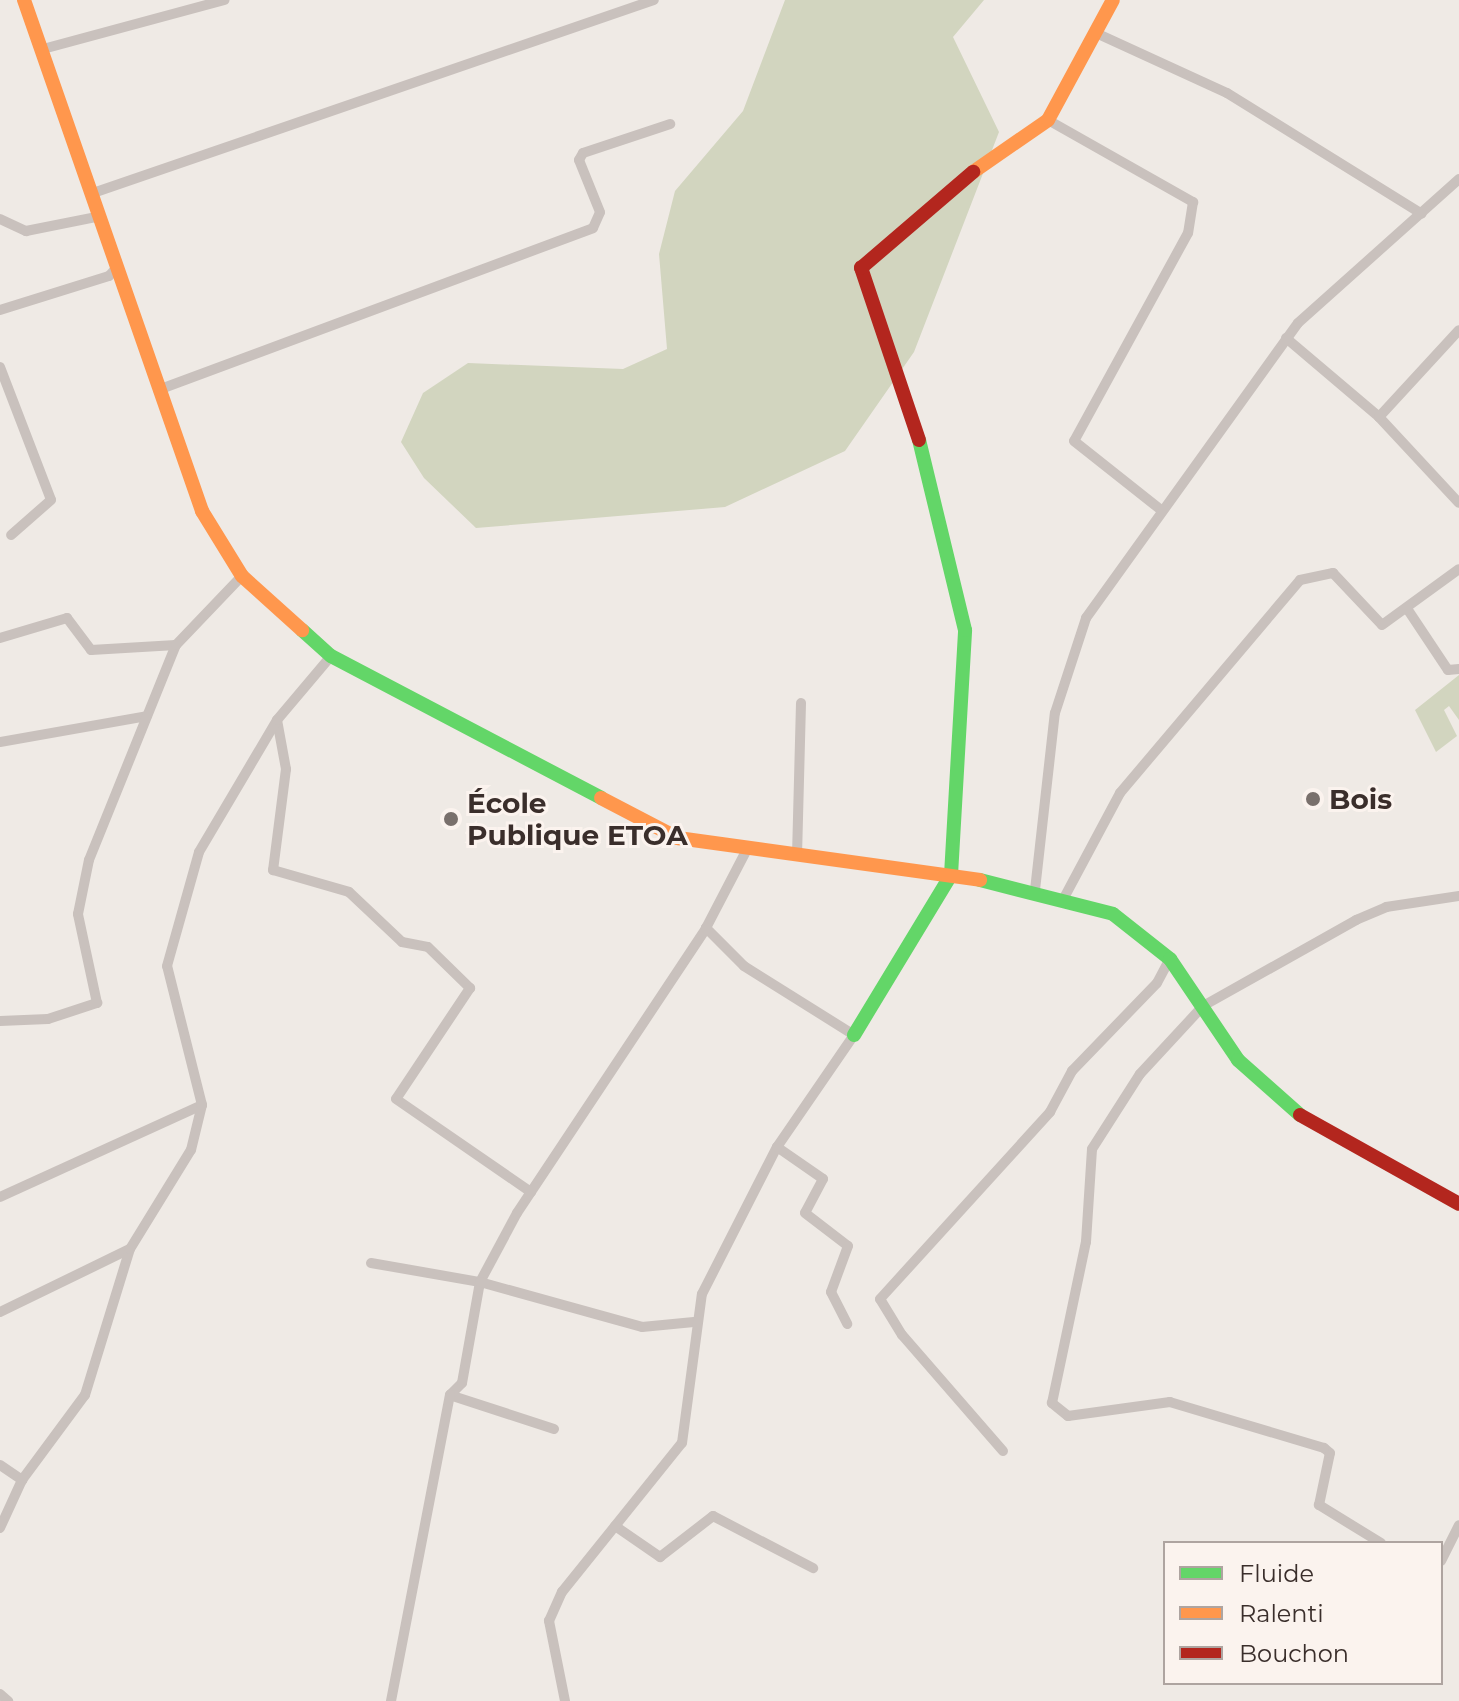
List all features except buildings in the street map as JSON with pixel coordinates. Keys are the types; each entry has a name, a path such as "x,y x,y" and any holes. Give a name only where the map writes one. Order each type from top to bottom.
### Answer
{"street":[{"path":"24,0 202,511 242,576 331,656 657,831 746,851 951,875 1035,890 1065,896 1113,914 1170,959 1238,1060 1290,1109 1459,1204"},
{"path":"43,49 225,0"},
{"path":"93,193 654,0"},
{"path":"565,1701 549,1621 615,1526 682,1443 694,1322 777,1147 854,1035 951,875 965,630 920,441 861,268 936,198 1048,120 1113,0"},
{"path":"1096,33 1227,93 1422,214"},
{"path":"1048,120 1193,202 1188,233 1138,335 1074,441 1161,510"},
{"path":"158,390 593,228 600,212 579,160 583,153 670,124"},
{"path":"1035,890 1055,713 1071,650 1161,510 1286,338 1459,179"},
{"path":"0,219 26,231 101,216"},
{"path":"0,310 109,276 117,267"},
{"path":"1379,417 1459,330"},
{"path":"1286,338 1379,417 1459,503"},
{"path":"0,367 51,500 11,535"},
{"path":"1065,896 1120,793 1300,580 1333,573 1376,625 1408,610 1459,569"},
{"path":"0,1021 48,1019 97,1003 78,914 89,860 176,645 242,576"},
{"path":"1408,610 1448,670 1459,669"},
{"path":"0,638 67,618 91,650 176,645"},
{"path":"0,1528 22,1480 43,1461 96,1371 130,1249 191,1150 202,1105 184,1047 182,1005 168,976 170,937 219,810 277,720 331,656"},
{"path":"797,856 801,703"},
{"path":"0,742 147,716"},
{"path":"277,720 286,769 273,870 349,892 402,942 428,947 470,988 396,1099 531,1192"},
{"path":"391,1701 450,1395 462,1383 480,1282 531,1192 706,928 746,851"},
{"path":"1378,1541 1319,1505 1330,1453 1324,1448 1170,1402 1068,1416 1052,1403 1086,1242 1092,1149 1140,1074 1203,1006 1386,907 1459,896"},
{"path":"706,928 744,966 854,1035"},
{"path":"1003,1451 992,1430 902,1335 880,1299 1050,1112 1072,1071 1157,983 1170,959"},
{"path":"0,1197 202,1105"},
{"path":"777,1147 823,1179 805,1213 848,1246 831,1292 847,1324"},
{"path":"0,1312 130,1249"},
{"path":"371,1263 480,1282 642,1327 694,1322"},
{"path":"450,1395 554,1429"},
{"path":"0,1465 22,1480"},
{"path":"615,1526 660,1557 701,1522 722,1518 813,1568"},
{"path":"1443,1557 1459,1525"},
{"path":"0,1694 8,1701"}],"green space":[{"path":"785,0 984,0 953,37 999,132 914,352 845,451 725,507 476,528 424,478 401,442 423,393 468,363 623,369 667,349 659,254 675,191 743,111"},
{"path":"1459,675 1459,720 1449,706 1444,710 1457,736 1436,752 1415,710"}],"traffic: fast":[{"path":"854,1035 951,875 965,630 919,440"},
{"path":"302,630 331,656 601,798"},
{"path":"980,880 1113,914 1170,959 1238,1060 1300,1115"}],"traffic: slow":[{"path":"24,0 202,511 242,576 302,630"},
{"path":"973,172 1048,120 1113,0"},
{"path":"601,798 678,838 980,880"}],"traffic: jam":[{"path":"919,440 861,268 973,172"},
{"path":"1300,1115 1459,1204"}],"place":[{"name":"Bois","path":"1313,799"},
{"name":"École Publique ETOA","path":"451,819"}]}
